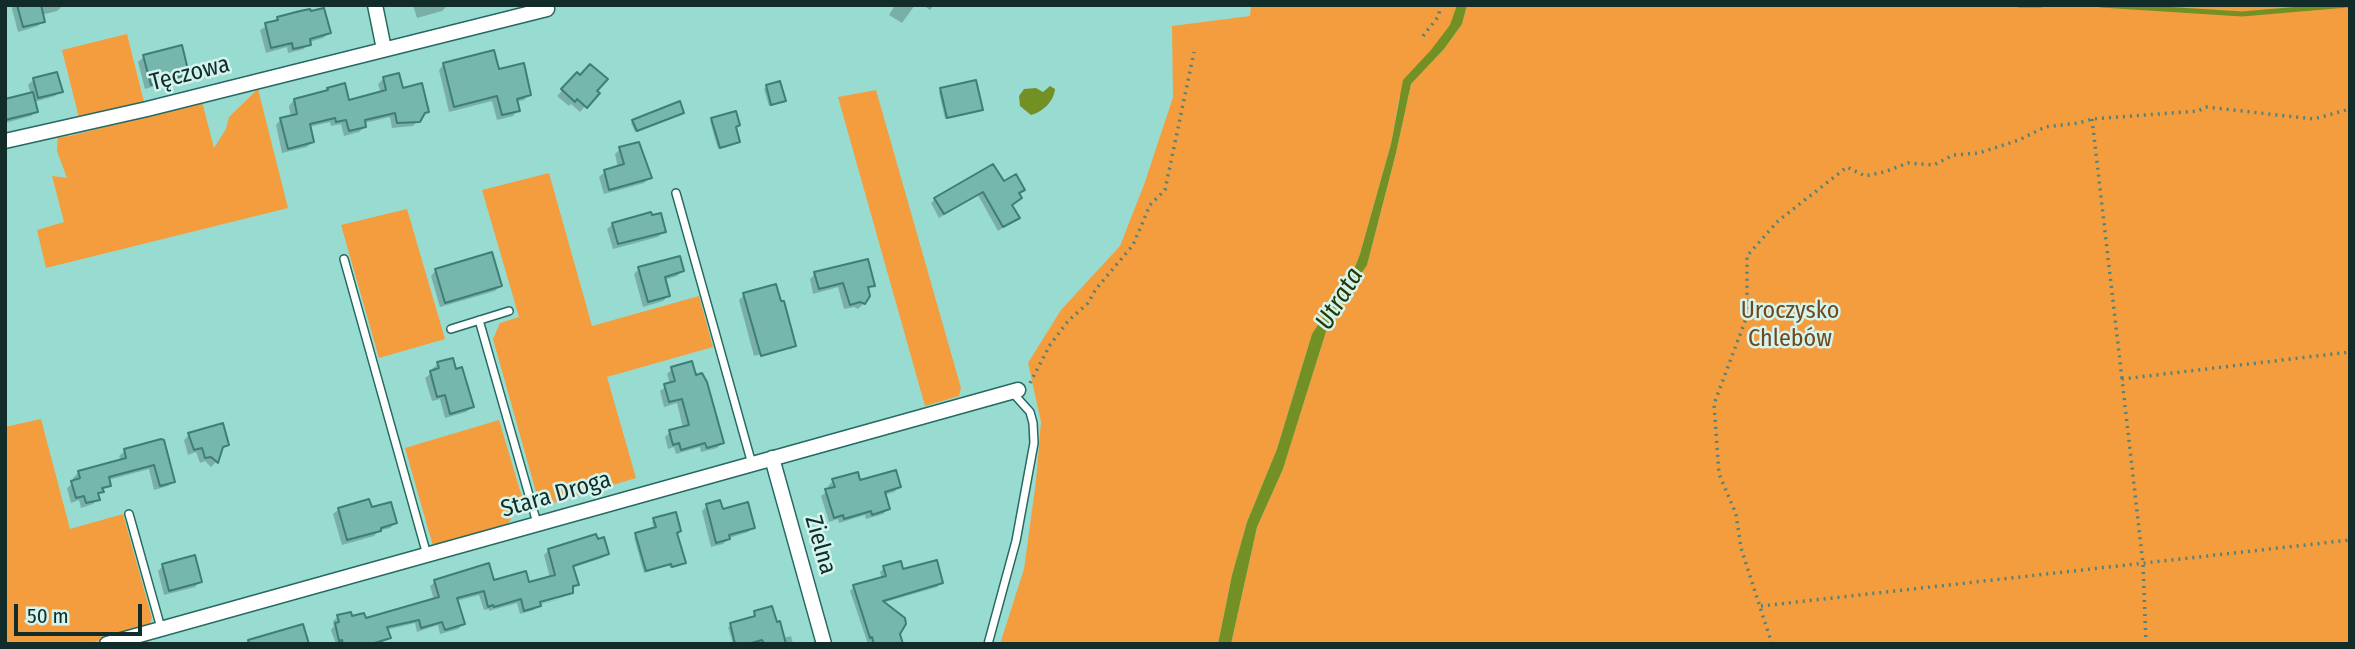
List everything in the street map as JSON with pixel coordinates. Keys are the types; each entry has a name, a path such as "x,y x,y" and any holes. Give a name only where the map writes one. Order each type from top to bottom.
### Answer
{"street":[{"path":"375,5 384,48"},
{"name":"Tęczowa","path":"5,141 133,112 547,9"},
{"name":"Stara Droga","path":"107,644 772,458 1016,393"},
{"name":"Zielna","path":"772,458 824,644"}],"lane":[{"path":"676,193 752,464"},
{"path":"344,259 427,555"},
{"path":"451,328 509,312"},
{"path":"479,320 537,524"},
{"path":"988,644 1016,541 1034,443 1030,412 1016,393"},
{"path":"130,514 161,628"}],"path":[{"path":"1423,36 1438,17 1441,5"},
{"path":"1016,393 1068,321 1088,303 1096,289 1133,244 1150,205 1165,190 1194,52"},
{"path":"1772,644 1741,548 1736,514 1719,474 1714,404 1747,316 1747,256 1778,221 1847,167 1865,176 1908,163 1934,165 1953,155 1979,153 2019,140 2045,127 2092,119 2198,111 2206,107 2314,119 2350,109"},
{"path":"2092,119 2143,564 2146,644"},
{"path":"2122,379 2350,352"},
{"path":"1760,606 2350,540"}],"green space":[{"path":"1251,5 1457,5 1451,25 1399,98 1391,144 1360,254 1355,267 1312,334 1277,449 1247,522 1232,575 1218,644 1000,644 1024,569 1036,481 1041,422 1028,363 1061,310 1120,246 1145,182 1173,97 1172,26 1250,16"},
{"name":"Uroczysko Chlebów","path":"1467,5 2350,5 2350,644 1231,644 1257,527 1283,469 1329,322 1367,265 1411,84 1444,49 1462,24"},
{"path":"127,34 144,102 79,118 62,50"},
{"path":"258,89 288,208 46,268 37,230 64,222 52,176 67,178 57,151 58,137 202,102 214,148 226,129 229,117"},
{"path":"876,90 961,388 959,396 925,406 838,97"},
{"path":"549,173 592,326 699,296 713,347 607,377 636,478 553,503 536,492 493,339 500,323 519,317 482,190"},
{"path":"407,209 445,339 379,358 341,225"},
{"path":"41,419 70,529 123,514 152,618 149,626 87,644 5,644 5,427"},
{"path":"499,420 522,497 507,526 433,546 405,448"}],"water":[{"name":"Utrata","path":"1457,5 1467,5 1462,24 1444,49 1411,84 1367,265 1329,322 1283,469 1257,527 1231,644 1218,644 1232,575 1247,522 1277,449 1312,334 1355,267 1360,254 1391,144 1403,80 1450,25"},
{"path":"1050,86 1055,89 1053,98 1040,111 1031,115 1020,106 1019,96 1024,89 1036,88 1043,92"}],"building":[{"path":"17,5 41,5 45,22 23,27"},
{"path":"324,8 331,33 310,39 311,45 293,49 292,43 271,48 265,23 300,11"},
{"path":"182,45 189,74 151,85 143,55"},
{"path":"494,50 499,69 524,63 531,95 517,99 520,111 502,115 497,96 454,107 443,63"},
{"path":"590,64 608,79 587,108 577,99 575,102 561,89 577,72 580,75"},
{"path":"57,72 63,92 38,98 33,78"},
{"path":"399,73 403,88 422,83 429,112 425,113 420,122 397,123 395,113 365,120 366,127 349,131 346,120 336,122 335,118 310,124 314,142 288,149 280,118 297,114 294,99 345,83 349,100 386,90 383,77"},
{"path":"976,80 983,110 947,118 940,88"},
{"path":"780,81 786,101 771,105 766,85"},
{"path":"33,92 38,112 5,120 5,99"},
{"path":"680,101 684,113 637,131 632,120"},
{"path":"736,111 740,125 736,127 740,142 720,148 711,118"},
{"path":"639,142 652,178 609,190 604,170 624,164 619,147"},
{"path":"993,164 1004,181 1016,174 1025,190 1019,193 1022,198 1012,205 1020,218 1003,227 983,192 944,214 934,198"},
{"path":"651,212 652,215 661,213 666,232 618,244 612,223"},
{"path":"492,252 502,286 445,303 435,269"},
{"path":"680,256 684,271 665,277 670,296 648,302 638,267"},
{"path":"868,259 875,286 868,287 870,296 865,304 860,302 850,305 843,283 819,289 814,272"},
{"path":"776,284 781,301 784,301 796,346 761,356 743,293"},
{"path":"453,358 456,369 462,367 474,407 450,414 445,395 437,397 430,371 439,368 437,362"},
{"path":"692,361 696,375 702,373 707,382 724,443 707,448 705,443 681,450 679,443 673,445 669,430 689,425 682,399 669,402 664,384 675,381 671,367"},
{"path":"223,423 229,445 223,447 218,463 211,457 205,458 202,448 194,450 188,433"},
{"path":"164,440 175,482 160,486 154,465 109,477 111,486 102,488 104,492 98,493 100,500 86,503 84,496 76,498 71,481 80,478 78,471 126,458 124,449"},
{"path":"896,470 901,487 885,492 890,509 872,515 871,511 844,519 843,515 834,518 825,489 835,487 832,479 858,472 860,480"},
{"path":"369,499 372,507 391,502 397,523 381,528 381,531 347,540 338,508"},
{"path":"720,500 723,509 748,502 755,528 729,535 730,539 716,543 706,504"},
{"path":"676,512 681,531 677,533 686,563 646,571 635,533 656,527 653,518"},
{"path":"596,534 598,539 604,537 609,554 573,566 579,585 573,586 573,593 540,602 541,606 524,611 521,599 488,607 484,591 457,598 465,624 445,630 442,622 421,628 419,620 387,627 391,638 371,644 343,644 342,640 339,641 335,623 339,622 337,615 351,612 352,616 364,613 366,618 439,597 434,580 489,563 494,580 526,571 529,582 555,575 548,549"},
{"path":"195,555 202,582 169,591 162,564"},
{"path":"937,560 943,583 883,601 905,618 906,624 900,634 903,644 874,644 853,585 886,576 883,566 901,561 903,569"},
{"path":"772,606 777,622 780,621 786,644 764,644 762,640 735,644 730,623 755,616 754,611"},
{"path":"303,624 309,644 249,644 248,640"}],"waterway":[{"path":"2019,5 2041,5"},
{"path":"2101,5 2242,14 2347,5"}]}
